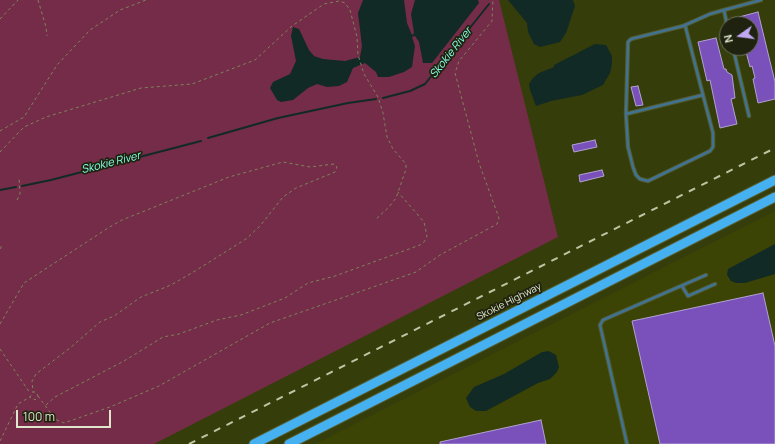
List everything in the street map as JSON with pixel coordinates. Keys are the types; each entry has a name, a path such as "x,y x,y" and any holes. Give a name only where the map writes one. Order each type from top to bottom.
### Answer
{"highway":[{"name":"Skokie Highway","path":"254,444 775,180"},
{"path":"289,444 775,197"}],"lane":[{"path":"685,25 713,133 713,147 710,152 648,181 640,179 636,175 633,167 628,147 626,114 628,42 685,25 710,14 761,0"},
{"path":"724,10 725,16"},
{"path":"735,56 749,116"},
{"path":"626,114 703,96"},
{"path":"627,444 600,325 602,320 706,275"},
{"path":"682,286 688,296 715,284"}],"path":[{"path":"0,19 18,0"},
{"path":"38,0 46,27 46,36"},
{"path":"0,131 24,117 56,65 90,30 120,10 146,0"},
{"path":"33,392 36,392 55,419 64,423 110,407 172,379 270,323 416,272 435,258 497,224 499,218 479,163 455,73 459,61 492,21 493,0"},
{"path":"0,152 24,127 46,117 141,88 192,84 255,60 292,26 324,4 339,1 345,3 350,10 357,37 358,55 361,67 366,79 378,97 389,143 406,164 406,168 393,203 375,220"},
{"path":"0,324 24,283 114,224 229,177 280,162 310,167 334,164 337,168 332,174 296,188 283,196 260,226 246,239 170,285 148,293 131,302 109,319 100,322 70,348 36,374 32,381 33,392"},
{"path":"17,200 20,194 20,177"},
{"path":"45,405 55,397 124,361 163,337 179,334 217,320 241,315 285,298 308,283 335,276 420,245 424,242 427,236 424,222 398,192"},
{"path":"0,249 2,245"},
{"path":"0,349 31,394"},
{"path":"0,441 18,404 30,397 33,392"},
{"path":"30,397 35,400 38,396"}],"shaded area":[{"path":"0,0 499,0 558,237 154,444 0,444"},
{"path":"775,211 775,444 315,444"}],"water":[{"path":"363,0 404,0 407,23 412,35 414,33 411,14 415,0 478,0 479,3 432,63 423,63 419,42 415,36 412,37 415,46 412,67 404,72 389,77 378,77 376,72 365,63 353,68 347,82 339,86 327,87 317,84 308,88 293,100 281,102 277,100 270,88 273,82 290,74 296,61 291,36 293,27 299,29 309,50 314,56 323,59 345,61 360,57 362,46 358,13"},
{"path":"508,0 573,0 575,6 566,33 560,42 540,47 534,44 528,32 527,23"},
{"path":"595,44 606,45 612,56 610,73 603,85 582,95 551,101 536,106 529,84 533,78 539,73 554,67 554,65"},
{"path":"775,244 775,274 745,283 736,283 731,281 727,275 728,269"},
{"path":"549,351 556,355 559,367 557,372 550,379 538,383 486,411 476,411 470,407 466,398 474,387 504,374 542,352"}],"building":[{"path":"758,12 759,16 743,16"},
{"path":"759,16 775,82 775,99 758,103 753,79 755,78 752,66 750,67 747,56 759,56"},
{"path":"716,38 719,56 721,56 724,69 732,75 735,98 731,99 737,124 720,128 710,80 707,81 698,42"},
{"path":"638,86 643,105 636,106 631,87"},
{"path":"595,140 597,147 574,152 572,145"},
{"path":"602,170 604,176 580,182 579,175"},
{"path":"763,293 775,346 775,444 660,444 632,321"},
{"path":"541,420 546,444 440,444 440,442"}],"waterway":[{"name":"Skokie River","path":"383,98 410,91 425,84 489,4"},
{"name":"Skokie River","path":"208,138 278,118 348,103 376,99"},
{"name":"Skokie River","path":"22,186 51,180 201,141"},
{"name":"Skokie River","path":"0,190 16,187"}],"railway":[{"path":"189,444 775,148"}]}
